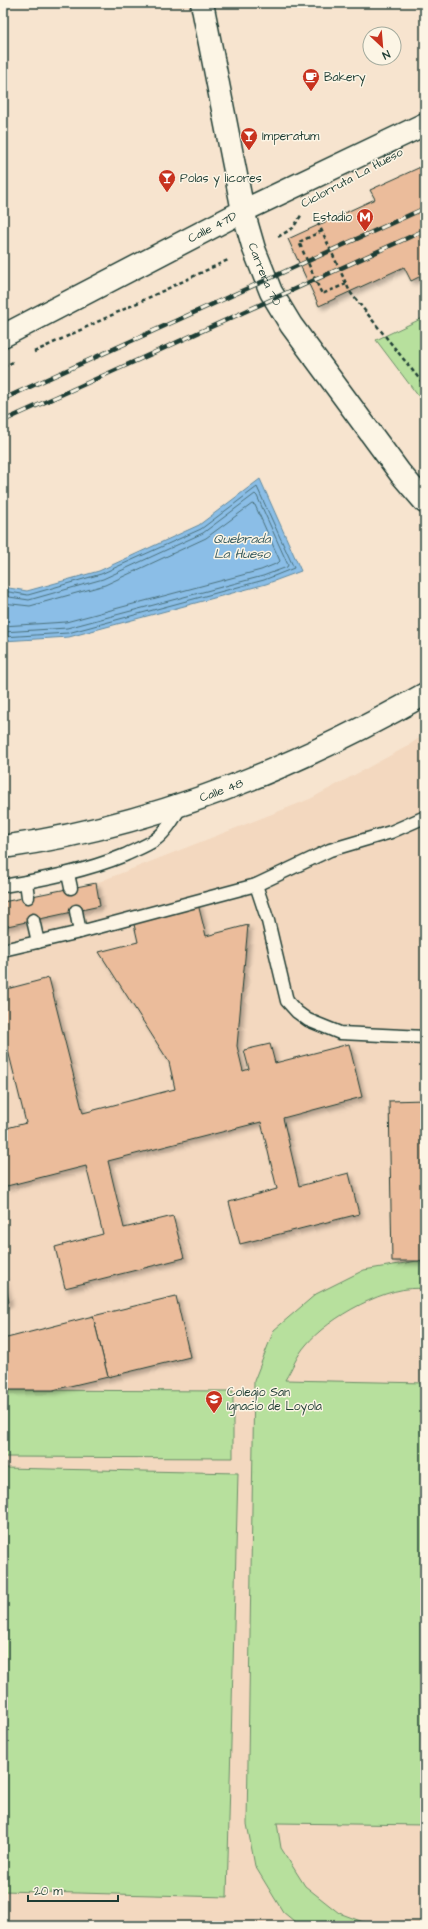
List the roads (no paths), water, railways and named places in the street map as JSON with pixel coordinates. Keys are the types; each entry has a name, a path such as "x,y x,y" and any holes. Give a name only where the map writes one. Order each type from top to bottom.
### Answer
{"main road":[{"name":"Carrera 70","path":"202,3 243,211 254,248 272,292 291,325 400,473 425,502"},
{"name":"Calle 47D","path":"3,336 243,211 425,124"},
{"name":"Calle 48","path":"3,847 108,826 181,806 304,758 425,694"}],"lane":[{"path":"3,886 68,874 103,864 156,839 166,829 181,806"},
{"path":"3,950 80,932 256,885 330,850 391,832 425,817"},
{"path":"68,874 71,888"},
{"path":"26,882 28,897"},
{"path":"256,885 268,921 287,1001 297,1012 308,1020 340,1033 425,1037"},
{"path":"76,911 80,932"},
{"path":"33,920 38,942"}],"water":[{"name":"Quebrada La Hueso","path":"260,479 301,571 266,584 69,637 3,641 3,587 27,591 99,571 199,525"}],"railway":[{"path":"3,399 425,208"},
{"path":"3,421 425,230"}],"place":[{"name":"Bakery","path":"311,92"},
{"name":"Imperatum","path":"249,151"},
{"name":"Polas y licores","path":"167,193"},
{"name":"Estadio","path":"365,232"},
{"name":"Colegio San Ignacio de Loyola","path":"214,1414"}]}
